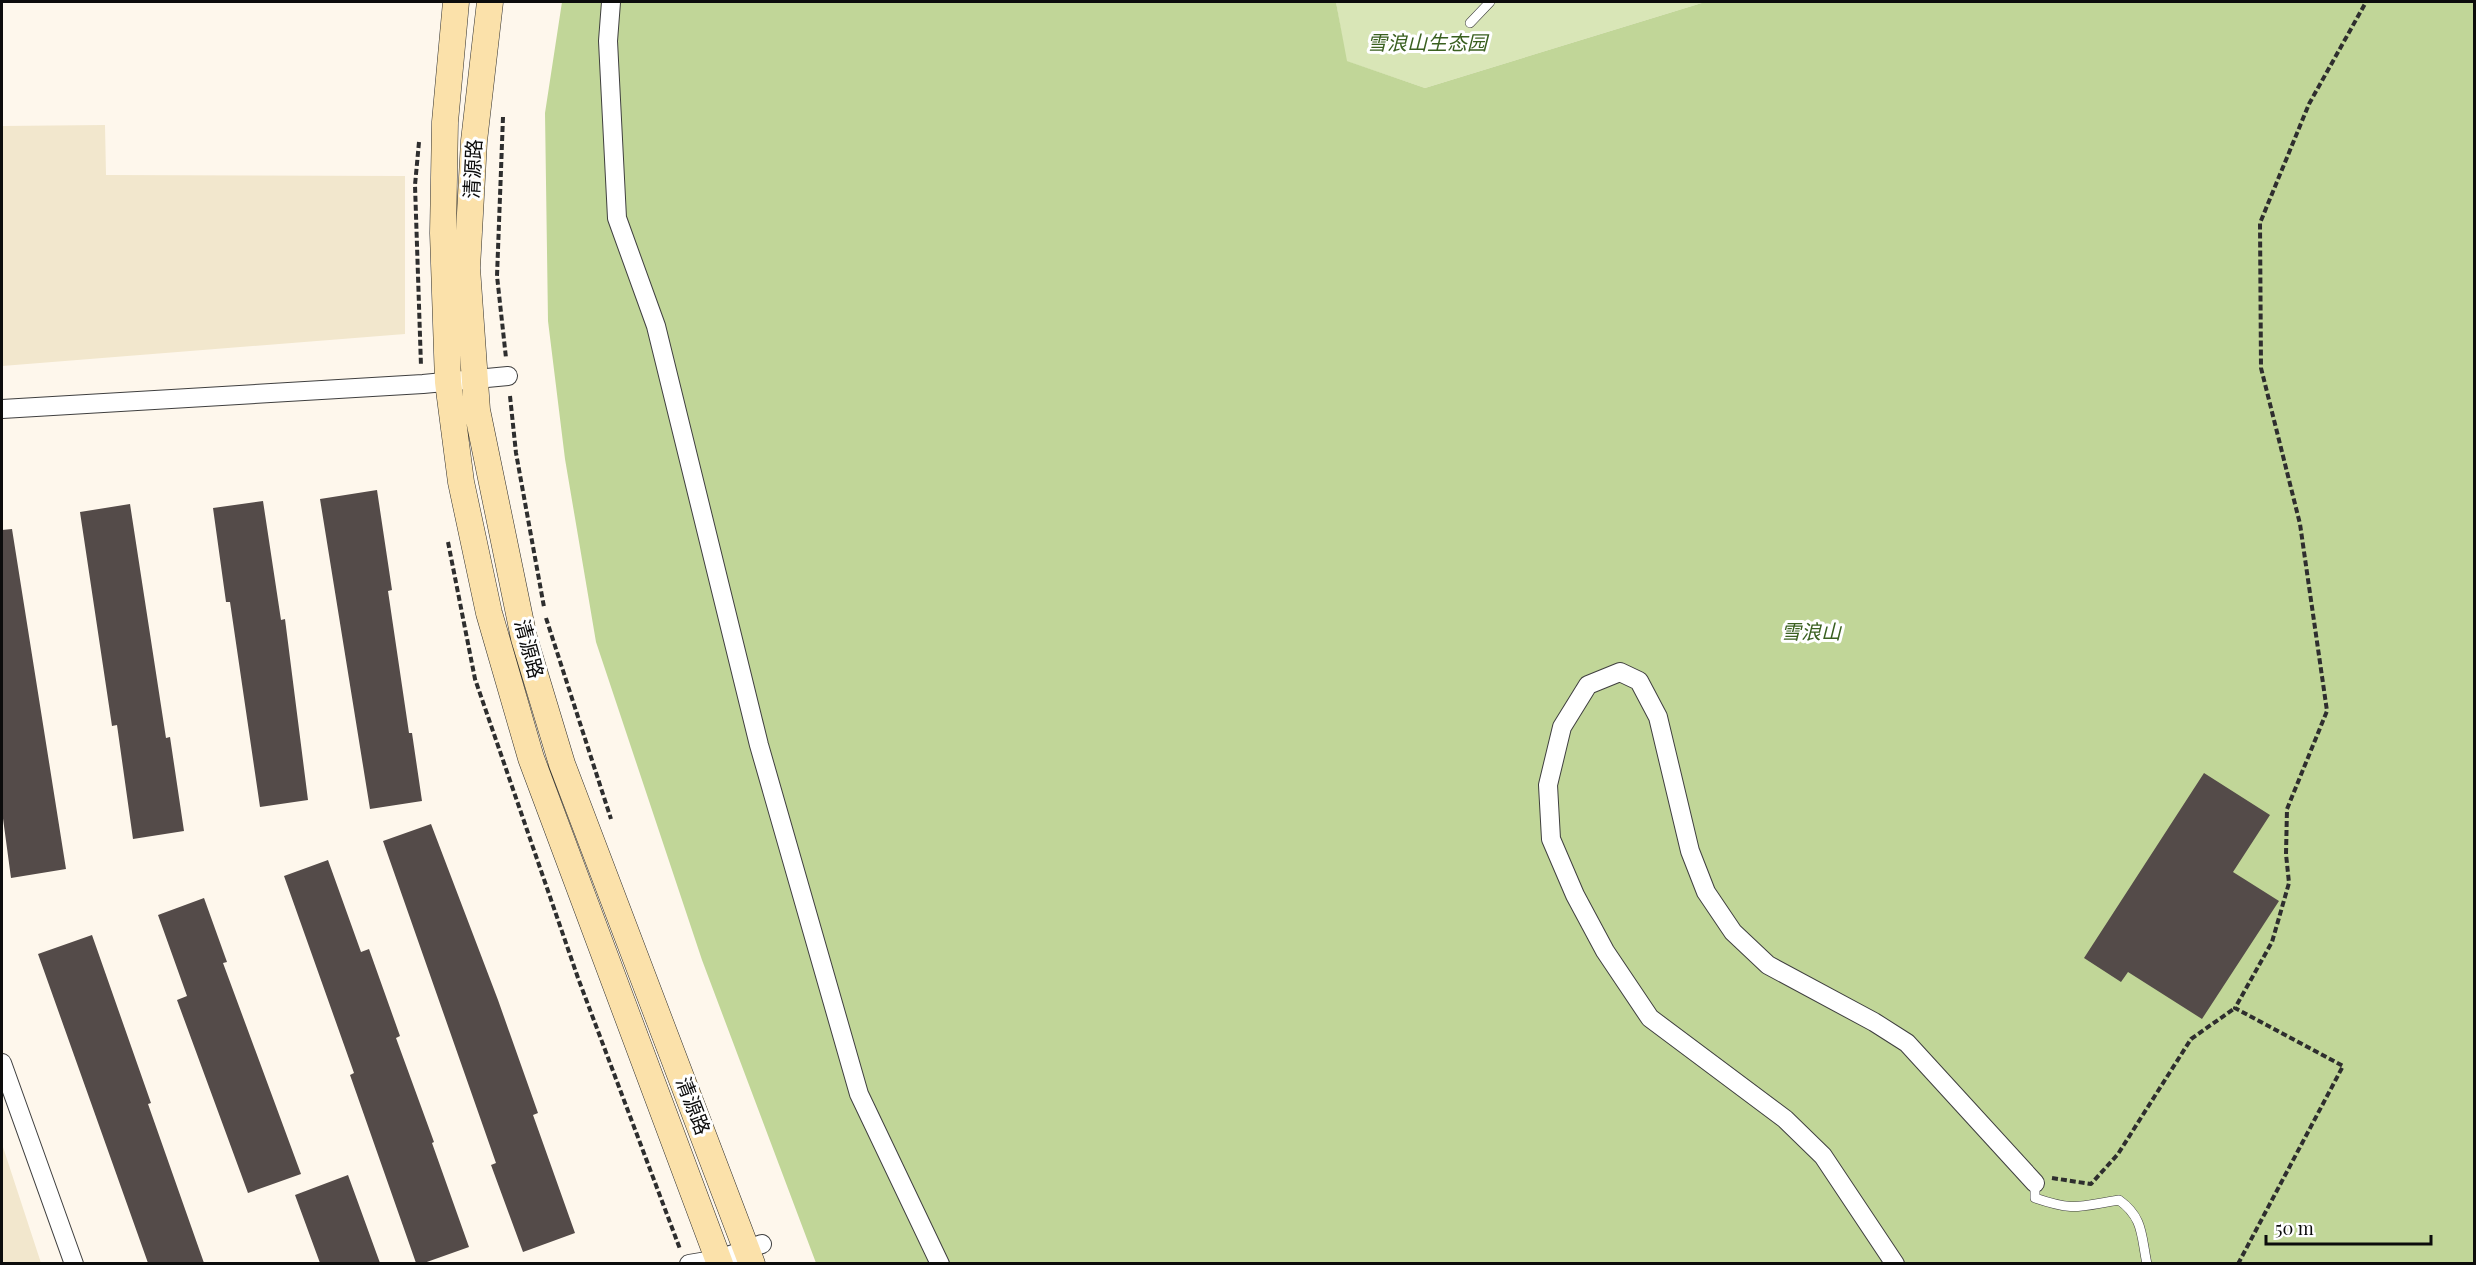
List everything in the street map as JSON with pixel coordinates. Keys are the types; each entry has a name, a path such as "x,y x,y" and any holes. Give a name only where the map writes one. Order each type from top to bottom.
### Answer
{"street":[{"name":"清源路","path":"456,2 445,122 443,233 448,382 461,482 489,612 531,758 720,1261"},
{"name":"清源路","path":"490,2 474,141 467,268 477,410 524,638 562,764 754,1253"},
{"path":"611,2 608,41 617,218 656,326 759,745 860,1094 940,1263"},
{"path":"2,409 448,382 508,376"},
{"path":"1895,1263 1823,1156 1785,1119 1650,1018 1605,951 1575,895 1551,839 1548,785 1562,727 1588,685 1620,672 1639,681 1658,717 1690,851 1706,892 1733,932 1768,965 1906,1043 2043,1180"},
{"path":"2,1063 74,1263"},
{"path":"689,1263 720,1261 754,1253"}],"lane":[{"path":"1470,23 1490,2"},
{"path":"2043,1180 2035,1198 2061,1207 2082,1208 2119,1200 2132,1209 2140,1222 2147,1263"}],"path":[{"path":"2043,1180 2091,1184 2118,1154 2192,1039 2235,1008 2272,942 2289,883 2286,854 2287,809 2327,711 2300,524 2261,368 2260,223 2309,104 2366,2"},
{"name":"清源路","path":"503,112 497,276 516,453 546,619 614,830"},
{"path":"2235,1008 2343,1066 2238,1263"}],"shaded area":[{"path":"105,125 106,175 405,176 405,334 2,366 2,126"},
{"path":"2,1144 41,1263 2,1263"}],"green space":[{"name":"雪浪山","path":"562,2 1336,2 1347,61 1425,88 1705,2 2474,2 2474,1263 816,1263 702,960 596,642 565,459 548,321 545,113"},
{"name":"雪浪山生态园","path":"1336,2 1705,2 1425,88 1346,61"}],"building":[{"path":"377,490 392,590 388,591 409,733 412,733 422,801 370,809 320,499"},
{"path":"263,501 281,620 285,619 308,800 260,807 230,602 226,602 213,508"},
{"path":"130,504 166,738 170,737 184,831 133,839 117,725 112,726 80,512"},
{"path":"12,529 66,869 11,878 2,811 2,530"},
{"path":"2204,773 2270,815 2233,872 2279,901 2202,1019 2128,972 2121,982 2084,958"},
{"path":"431,824 538,1113 533,1115 575,1233 523,1252 491,1165 496,1163 383,841"},
{"path":"328,860 361,952 369,949 400,1036 396,1038 469,1247 424,1263 416,1263 350,1075 354,1073 284,876"},
{"path":"204,898 227,962 223,963 301,1174 248,1193 177,1000 187,996 158,915"},
{"path":"92,935 204,1263 148,1263 38,954"},
{"path":"348,1175 380,1263 320,1263 295,1195"}]}
